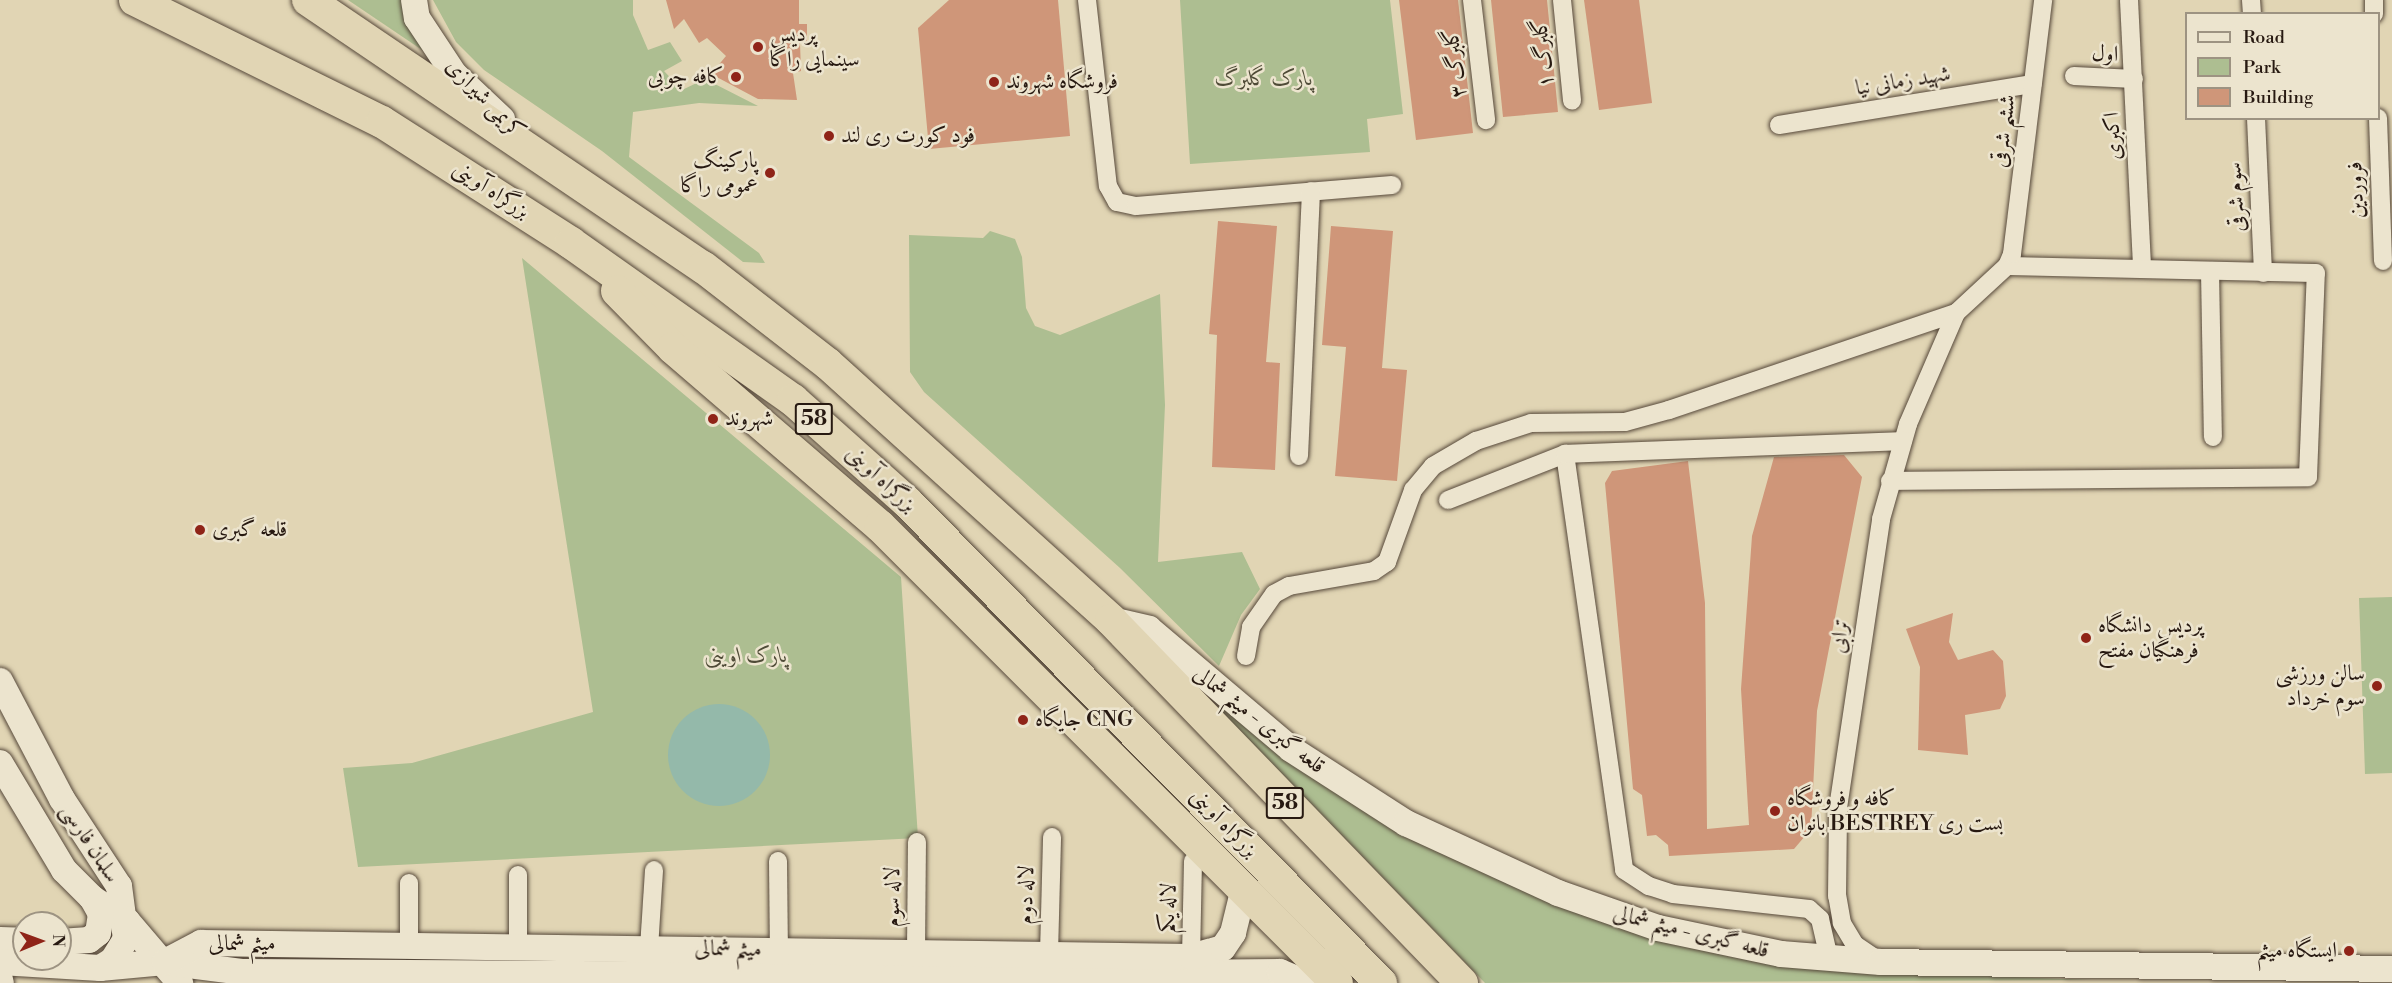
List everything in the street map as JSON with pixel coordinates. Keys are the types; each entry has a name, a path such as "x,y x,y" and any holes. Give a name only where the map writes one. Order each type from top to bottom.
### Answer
{"highway":[{"name":"بزرگراه آوینی","path":"135,0 382,122 571,243 793,400 906,501 1381,983"},
{"name":"58","path":"308,0 703,267 828,364 1111,620 1462,983"},
{"path":"571,243 673,348 880,526 1337,983"}],"main road":[{"name":"کریمی شیرازی","path":"414,0 417,18 454,74 548,162"},
{"name":"قلعه گبری - میثم شمالی","path":"1111,620 1149,629 1291,749 1406,823 1463,853 1558,893 1658,928 1721,944 1829,958 1881,962 2115,975 2392,969"},
{"name":"سلمان فارسی","path":"0,681 62,799 119,886 127,921"},
{"name":"سلمان فارسی","path":"0,763 64,870 92,898 127,921"},
{"name":"میثم شمالی","path":"165,962 243,972 570,978 780,969 916,953 1191,957 1223,948 1233,933 1244,888"},
{"path":"72,941 98,933 101,914 92,898"},
{"path":"127,921 165,962 180,983"},
{"path":"102,976 121,950 127,921"},
{"name":"میثم شمالی","path":"165,962 201,943 518,949 650,948 780,969 894,979 1280,972 1306,983"},
{"path":"0,962 102,976 165,962"},
{"path":"216,983 243,972"}],"street":[{"path":"1086,0 1108,186 1117,202 1136,206 1392,184"},
{"name":"گلبرگ ۳","path":"1472,0 1486,120"},
{"name":"گلبرگ ۱","path":"1562,0 1572,101"},
{"name":"ششم شرقی","path":"2007,266 2016,235 2043,0"},
{"name":"اکبری","path":"2129,0 2142,269"},
{"name":"اول","path":"2074,76 2134,79"},
{"name":"شهید زمانی نیا","path":"1779,125 2033,84"},
{"name":"سوم شرقی","path":"2256,120 2263,273"},
{"name":"فروردین","path":"2378,120 2383,261"},
{"path":"1299,456 1311,191"},
{"path":"1245,656 1251,627 1274,594 1289,586 1374,572 1387,562 1413,490 1433,466 1476,441 1531,423 1625,422 1669,410 1956,313 2007,266 2316,273 2308,477 1890,481"},
{"path":"2210,271 2213,437"},
{"name":"ترابی","path":"1881,962 1855,945 1842,923 1837,836 1890,481 1903,441 1956,313"},
{"path":"1448,500 1565,454 1903,441"},
{"path":"1565,454 1624,870 1649,886 1673,894 1809,909 1820,919 1829,958"},
{"name":"لاله دوم","path":"1049,954 1052,837"},
{"name":"لاله سوم","path":"916,953 917,842"},
{"path":"778,861 780,969"},
{"name":"لاله یکم","path":"1191,957 1193,861"},
{"path":"650,948 654,870"},
{"path":"518,875 518,949"},
{"path":"408,884 409,946"},
{"path":"0,962 5,983"}],"green space":[{"path":"348,0 404,0 428,54"},
{"path":"433,0 633,0 633,15 648,50 670,42 682,61 664,71 682,90 705,79 758,106 699,103 633,112 629,157 759,253 765,263 743,262 602,151 484,70 456,42"},
{"name":"پارک گلبرگ","path":"1180,0 1390,0 1403,114 1367,119 1370,152 1190,164"},
{"path":"990,231 1015,239 1022,257 1026,308 1035,326 1060,335 1160,294 1165,405 1158,562 1242,552 1260,589 1241,615 1219,666 1120,568 924,392 910,372 909,235 983,238"},
{"name":"پارک اوینی","path":"522,258 901,577 918,838 358,867 343,768 412,763 593,712"},
{"name":"سالن ورزشی سوم خرداد","path":"2392,597 2392,773 2365,774 2359,598"},
{"path":"1203,692 1344,797 1433,850 1592,919 1687,947 1811,969 2092,980 1485,983"}],"shaded area":[{"path":"719,704 739,708 755,719 766,735 770,755 766,775 755,791 739,802 719,806 699,802 683,791 672,775 668,755 672,735 683,719 699,708"}],"building":[{"name":"پردیس سینمایی راگا","path":"666,0 799,0 799,24 807,24 807,43 800,43 801,71 793,73 797,100 758,99 711,74 726,56 707,38 699,43 684,19 674,29"},
{"name":"فروشگاه شهروند","path":"949,0 1058,0 1070,136 929,149 918,28"},
{"path":"1399,0 1458,0 1473,133 1416,140"},
{"path":"1491,0 1547,0 1558,112 1503,117"},
{"path":"1584,0 1639,0 1652,103 1599,110"},
{"path":"1218,221 1277,226 1266,362 1280,363 1275,470 1212,467 1217,335 1209,334"},
{"path":"1331,226 1393,231 1382,368 1407,370 1397,481 1335,476 1346,347 1322,345"},
{"path":"1844,455 1862,477 1817,711 1811,829 1794,849 1669,856 1668,845 1656,835 1647,836 1642,795 1633,789 1605,483 1612,471 1688,461 1705,603 1707,829 1749,825 1741,689 1752,536 1774,457"},
{"path":"1953,613 1949,642 1958,660 1993,650 2003,661 2006,696 2000,709 1965,715 1968,755 1918,750 1920,667 1906,629"}],"place":[{"name":"پردیس سینمایی راگا","path":"758,47"},
{"name":"کافه چوبی","path":"736,77"},
{"name":"فروشگاه شهروند","path":"994,82"},
{"name":"فود کورت ری لند","path":"829,136"},
{"name":"پارکینگ عمومی راگا","path":"770,173"},
{"name":"شهروند","path":"713,419"},
{"name":"قلعه گبری","path":"200,530"},
{"name":"پردیس دانشگاه فرهنگیان مفتح","path":"2086,638"},
{"name":"سالن ورزشی سوم خرداد","path":"2377,686"},
{"name":"جایگاه CNG","path":"1023,720"},
{"name":"کافه و فروشگاه بانوان BESTREY بست ری","path":"1775,811"},
{"name":"ایستگاه میثم","path":"2349,951"}]}
